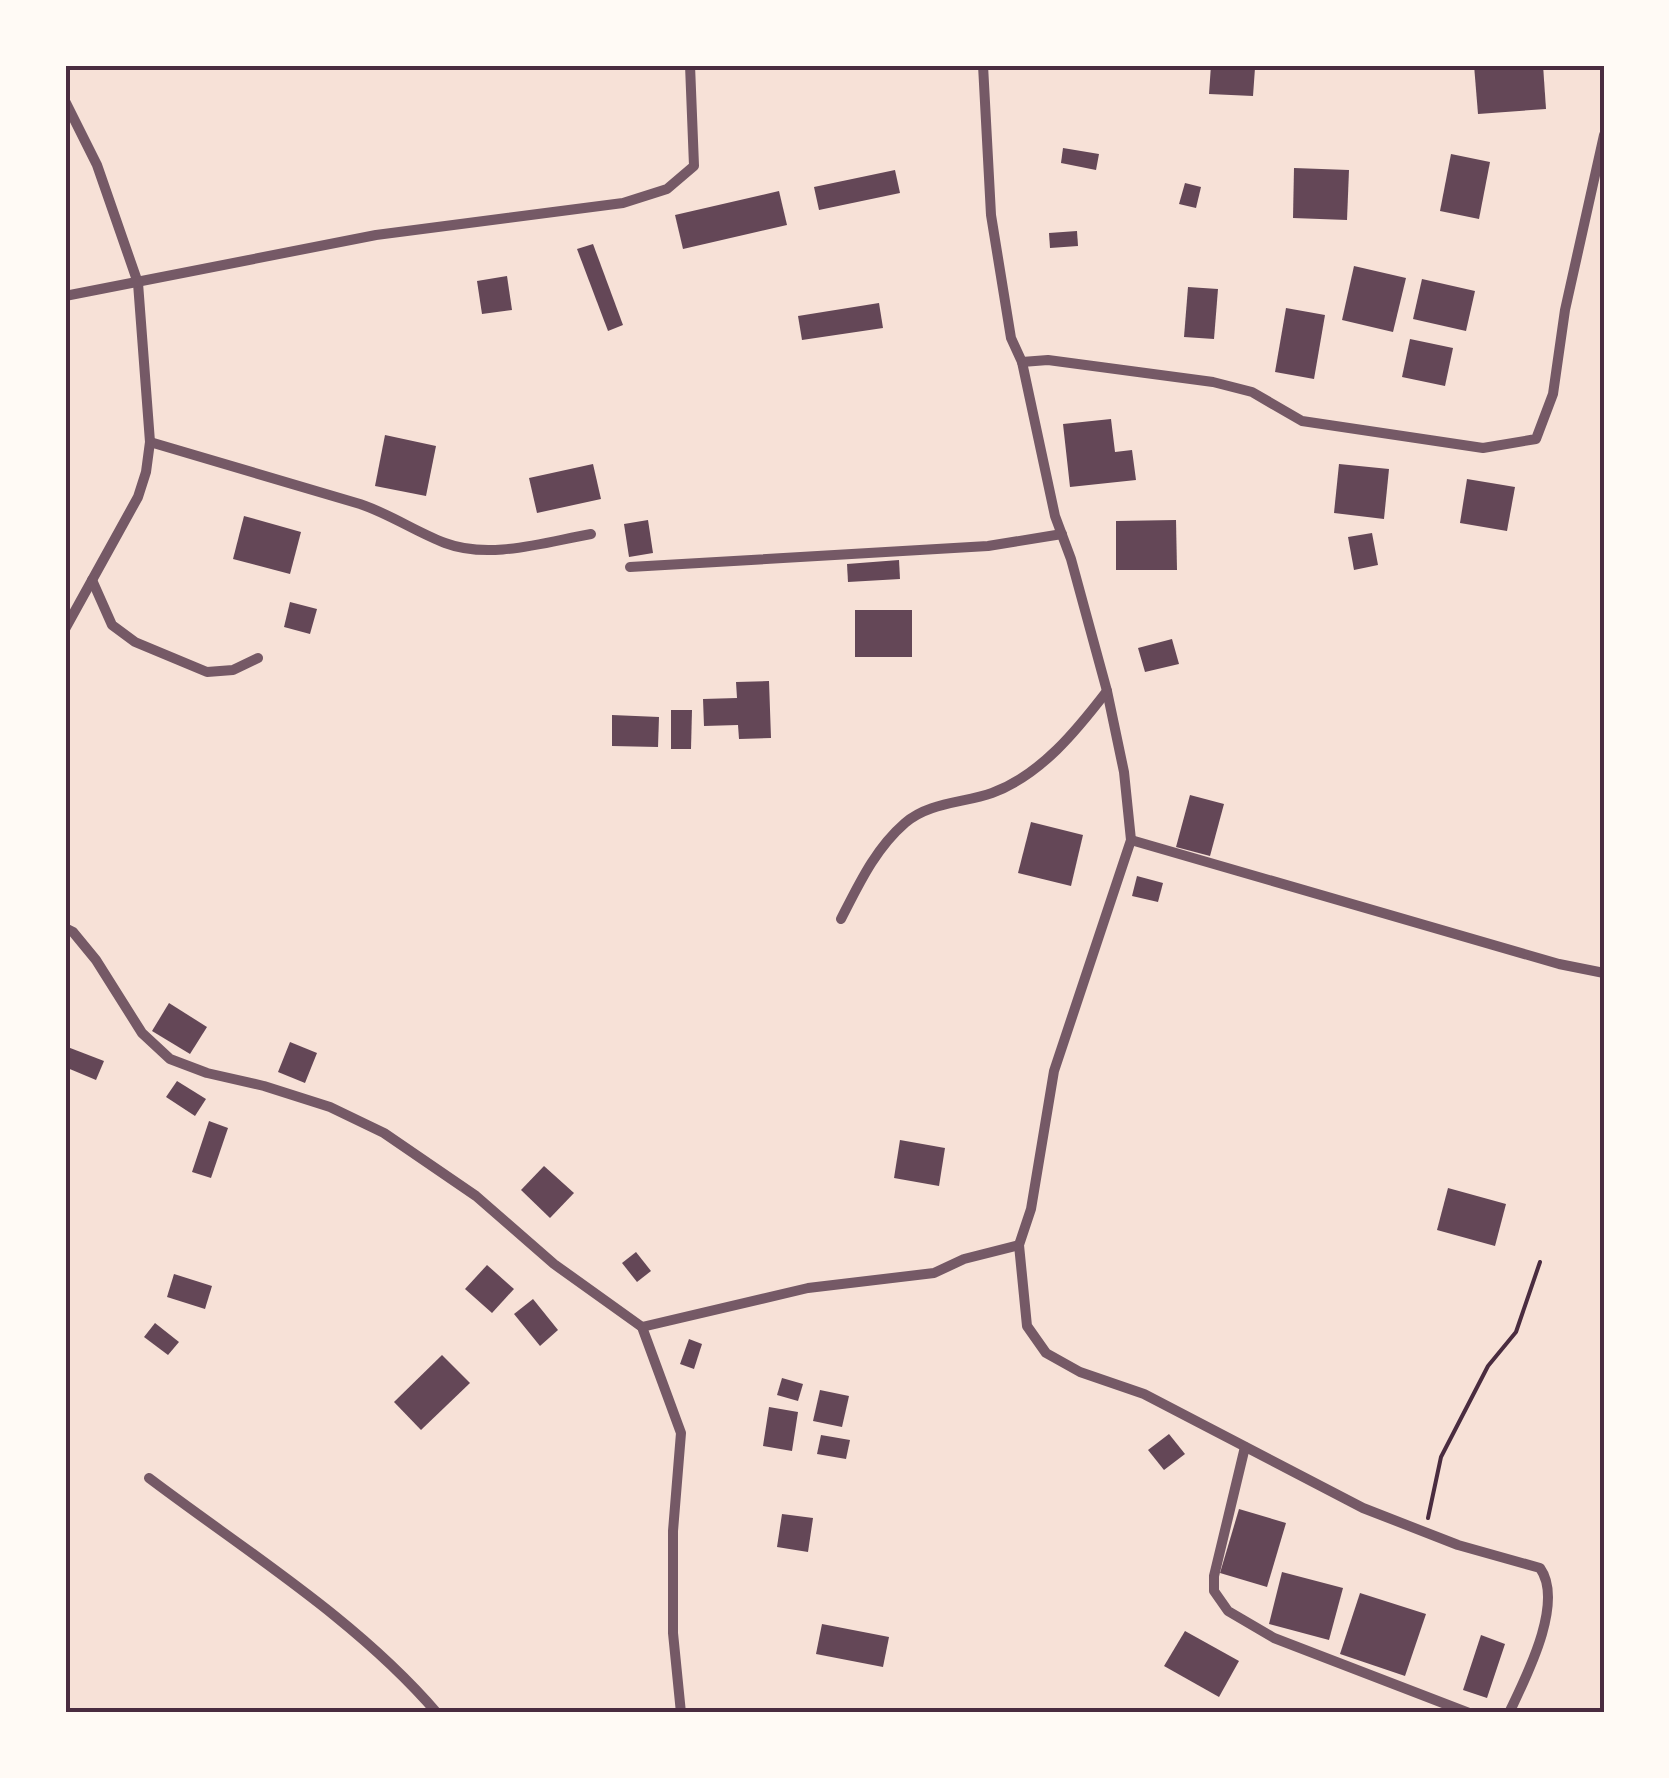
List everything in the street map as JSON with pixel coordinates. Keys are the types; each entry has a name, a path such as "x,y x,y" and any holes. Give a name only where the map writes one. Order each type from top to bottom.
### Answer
{"street":[{"path":"65,296 376,234 622,203 667,188 694,166 690,65"},
{"path":"983,65 991,214 1011,338 1022,362 1055,516 1107,691 1124,772 1131,840 1054,1071 1031,1208 1020,1244 1027,1326 1046,1353 1080,1372 1144,1394 1363,1508 1424,1532 1540,1568 1547,1577 1548,1602 1535,1657 1508,1713"},
{"path":"65,102 97,165 138,283 150,442 138,497 65,629"},
{"path":"1022,362 1048,360 1214,382 1252,392 1302,421 1410,438 1483,448 1536,439 1552,394 1565,310 1604,135"},
{"path":"150,442 360,504 467,549 494,550 591,534"},
{"path":"630,566 988,546 1062,534"},
{"path":"92,580 112,625 135,642 207,672 233,670 258,658"},
{"path":"841,919 873,858 907,820 946,802 994,792 1037,766 1073,736 1107,691"},
{"path":"1131,840 1559,964 1604,973"},
{"path":"65,928 96,960 142,1033 170,1059 207,1074 264,1086 330,1107 384,1133 476,1196 554,1264 642,1327 681,1433 672,1531 673,1633 681,1713"},
{"path":"642,1327 808,1288 934,1274 964,1259 1020,1244"},
{"path":"1245,1447 1214,1576 1214,1591 1228,1611 1274,1638 1469,1713"},
{"path":"149,1478 310,1598 405,1676 436,1713"}],"path":[{"path":"1424,1532 1442,1457 1488,1366 1516,1332 1540,1262"}],"building":[{"path":"1211,65 1270,65 1270,69 1255,68 1253,96 1209,94"},
{"path":"1474,65 1543,65 1546,109 1478,114"},
{"path":"1063,148 1099,154 1096,170 1061,163"},
{"path":"1451,154 1490,162 1479,219 1440,211"},
{"path":"1294,168 1349,170 1347,220 1293,218"},
{"path":"895,170 900,193 819,210 814,187"},
{"path":"1185,183 1201,187 1196,208 1179,204"},
{"path":"779,191 787,225 683,249 675,215"},
{"path":"1077,231 1078,246 1050,248 1049,233"},
{"path":"593,244 623,325 608,331 577,249"},
{"path":"1354,266 1406,278 1393,332 1342,320"},
{"path":"507,276 512,310 482,314 477,281"},
{"path":"1422,279 1475,291 1466,331 1413,319"},
{"path":"1188,287 1218,289 1214,339 1184,337"},
{"path":"879,303 883,328 802,340 798,316"},
{"path":"1286,308 1325,315 1314,379 1275,372"},
{"path":"1410,339 1453,348 1445,386 1402,377"},
{"path":"1111,419 1115,452 1132,450 1136,480 1070,487 1063,424"},
{"path":"385,435 436,446 426,496 375,486"},
{"path":"593,464 601,499 537,513 529,478"},
{"path":"1339,464 1389,469 1384,519 1334,513"},
{"path":"1467,479 1515,487 1507,531 1460,523"},
{"path":"244,516 301,532 290,574 233,559"},
{"path":"648,520 653,553 629,557 624,524"},
{"path":"1176,520 1177,570 1116,570 1116,521"},
{"path":"1372,533 1378,565 1354,570 1348,537"},
{"path":"899,560 900,579 848,582 847,564"},
{"path":"290,602 317,609 310,634 284,627"},
{"path":"855,610 912,610 912,657 855,657"},
{"path":"1172,639 1179,664 1145,672 1138,648"},
{"path":"769,681 771,738 739,739 738,725 704,726 703,699 737,698 736,682"},
{"path":"671,710 692,710 691,749 671,749"},
{"path":"612,715 659,717 658,747 612,746"},
{"path":"1190,795 1224,804 1210,856 1176,847"},
{"path":"1031,822 1083,835 1071,886 1018,873"},
{"path":"1137,876 1163,883 1158,902 1132,896"},
{"path":"169,1003 207,1027 190,1054 152,1031"},
{"path":"290,1042 317,1053 305,1083 278,1072"},
{"path":"65,1046 104,1061 96,1080 65,1067"},
{"path":"177,1081 206,1099 195,1116 166,1097"},
{"path":"209,1121 228,1128 211,1178 192,1172"},
{"path":"900,1140 945,1148 939,1186 894,1178"},
{"path":"544,1166 574,1193 550,1218 521,1190"},
{"path":"1448,1188 1506,1204 1495,1246 1437,1230"},
{"path":"636,1252 651,1271 637,1282 622,1263"},
{"path":"487,1265 514,1289 492,1313 465,1289"},
{"path":"174,1274 212,1286 205,1309 167,1297"},
{"path":"533,1299 558,1330 540,1346 514,1314"},
{"path":"155,1323 179,1342 168,1355 144,1337"},
{"path":"689,1339 702,1344 694,1369 680,1364"},
{"path":"442,1355 470,1383 421,1430 394,1402"},
{"path":"782,1378 803,1384 798,1401 777,1395"},
{"path":"820,1390 849,1396 842,1427 813,1421"},
{"path":"769,1407 798,1412 792,1451 763,1446"},
{"path":"1169,1434 1185,1454 1164,1470 1148,1450"},
{"path":"821,1435 850,1440 846,1459 817,1454"},
{"path":"1239,1509 1286,1523 1267,1587 1220,1573"},
{"path":"782,1514 813,1518 808,1552 777,1547"},
{"path":"1282,1572 1343,1588 1329,1640 1269,1624"},
{"path":"1360,1593 1426,1614 1405,1676 1340,1654"},
{"path":"822,1624 889,1637 883,1667 816,1654"},
{"path":"1185,1631 1239,1661 1219,1697 1164,1666"},
{"path":"1481,1635 1505,1644 1487,1698 1463,1690"}]}
